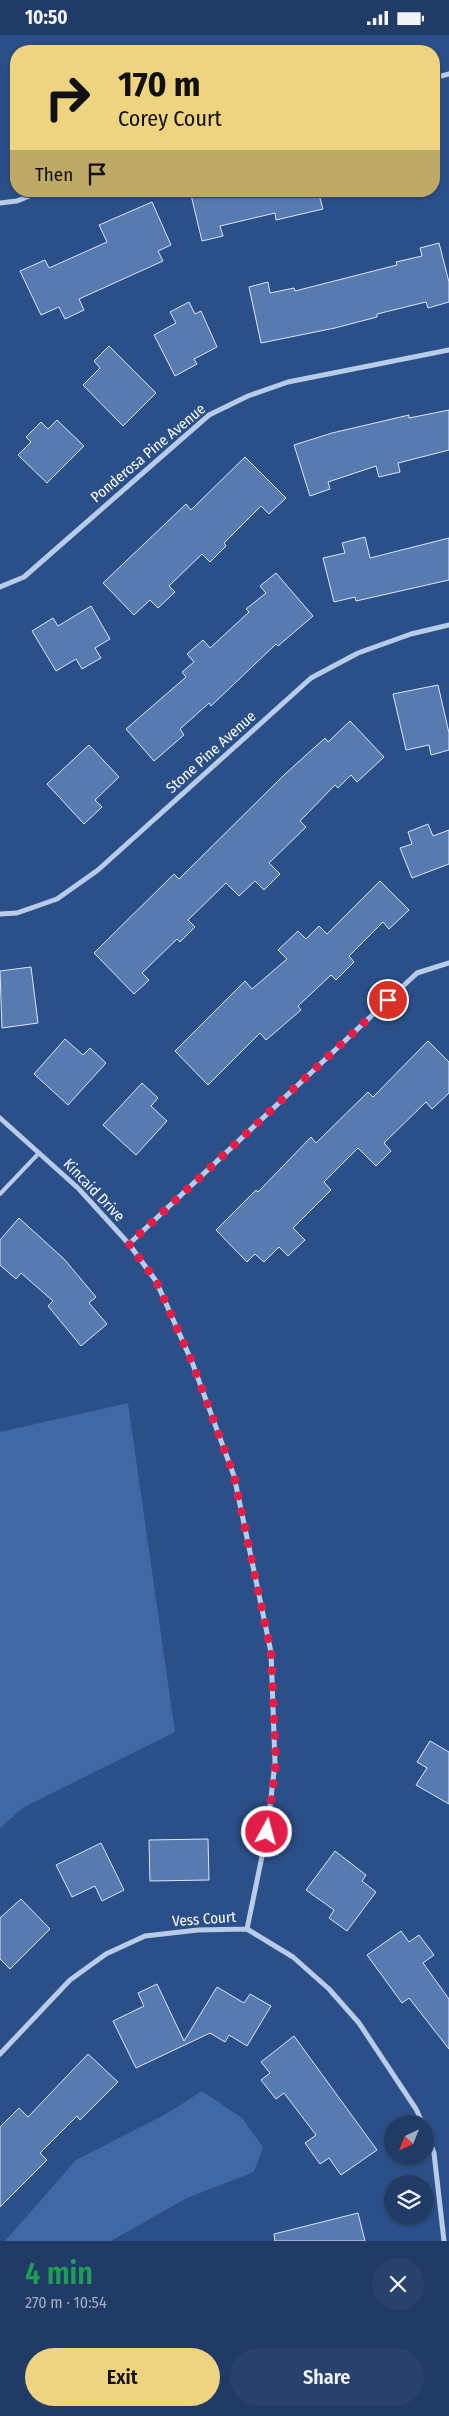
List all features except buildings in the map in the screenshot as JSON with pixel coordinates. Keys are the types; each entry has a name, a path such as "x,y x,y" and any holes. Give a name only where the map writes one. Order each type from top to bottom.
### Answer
{"street":[{"path":"0,203 17,201 27,197"},
{"name":"Ponderosa Pine Avenue","path":"0,587 24,577 209,415 248,396 288,382 449,350"},
{"name":"Stone Pine Avenue","path":"0,914 17,913 57,899 98,869 311,678 358,653 411,634 449,625"},
{"path":"129,1244 417,973 449,963"},
{"name":"Kincaid Drive","path":"0,1118 79,1189 129,1244 156,1281 192,1362 234,1476 271,1652 276,1763 267,1832 248,1929"},
{"name":"Vess Court","path":"0,2054 70,1980 106,1954 146,1936 198,1930 248,1929 293,1957 329,1989 359,2023 419,2115"},
{"path":"434,2153 444,2241"}],"lane":[{"path":"0,1194 39,1153"}],"shaded area":[{"path":"128,1403 175,1732 24,1807 0,1828 0,1432"},
{"path":"202,2091 242,2118 263,2147 254,2172 187,2198 111,2241 5,2241 76,2160 166,2114"}],"route":[{"path":"267,1832 276,1763 271,1652 234,1476 192,1362 156,1281 129,1244 388,1000"}]}
